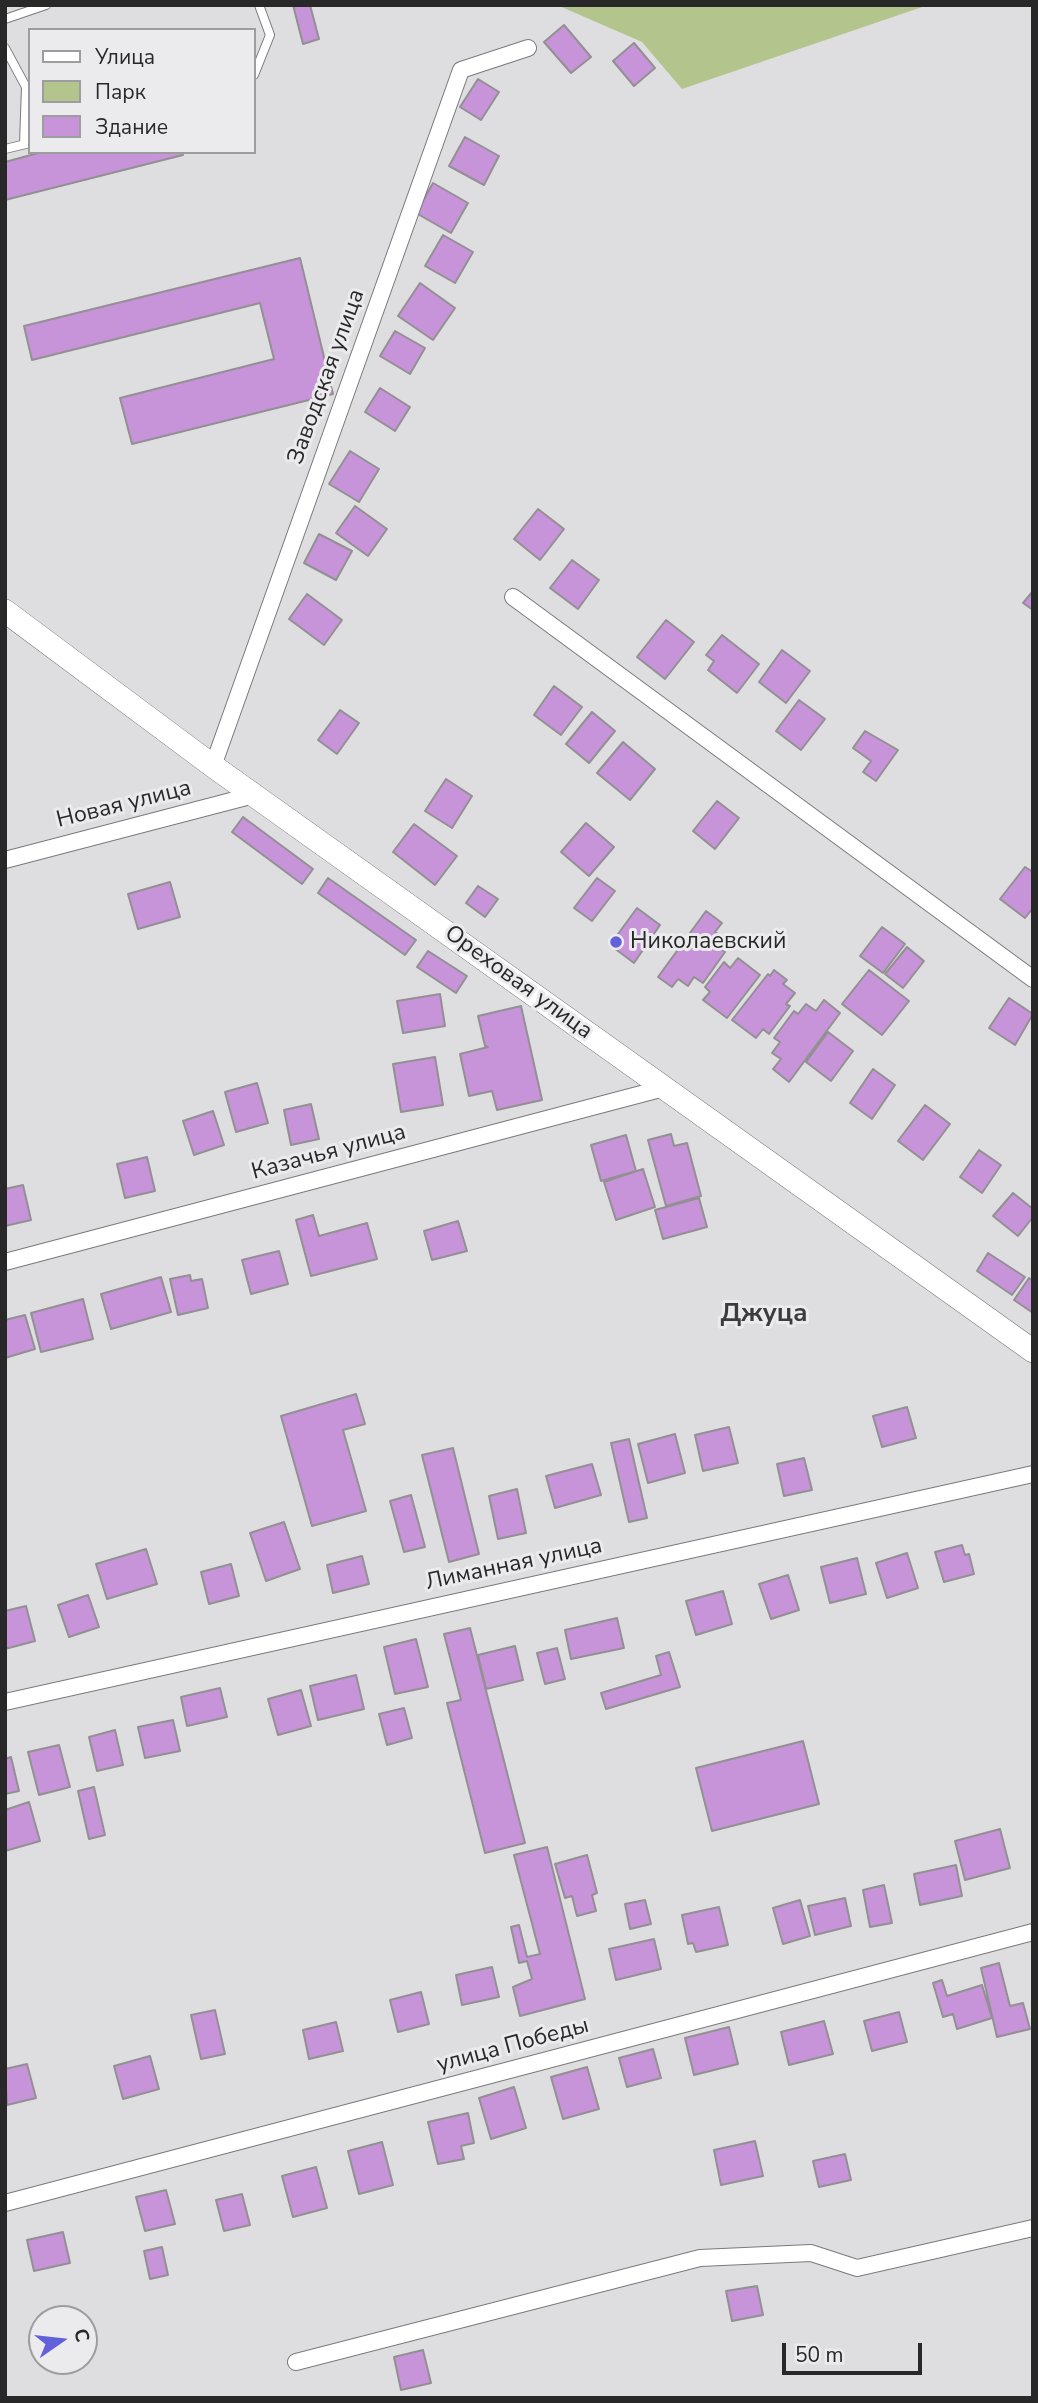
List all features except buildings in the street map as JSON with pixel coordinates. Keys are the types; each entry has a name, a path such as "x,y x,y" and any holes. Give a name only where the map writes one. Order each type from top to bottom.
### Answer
{"main road":[{"name":"Ореховая улица","path":"5,611 213,766 1033,1351"}],"street":[{"name":"Заводская улица","path":"213,766 461,70 528,48"},
{"path":"513,597 1033,979"},
{"name":"Новая улица","path":"5,860 254,795"},
{"name":"Казачья улица","path":"5,1262 664,1088"},
{"name":"Лиманная улица","path":"5,1702 1033,1474"},
{"name":"улица Победы","path":"5,2203 1033,1932"},
{"path":"296,2362 700,2258 811,2253 857,2268 1033,2228"}],"lane":[{"path":"5,19 46,5"},
{"path":"256,70 270,35 259,5"},
{"path":"5,48 26,87 27,144 5,149"}],"green space":[{"path":"557,5 928,5 682,89 642,42"}],"place":[{"name":"Николаевский","path":"616,942"}],"district":[{"name":"Джуца","path":"764,1315"}]}
